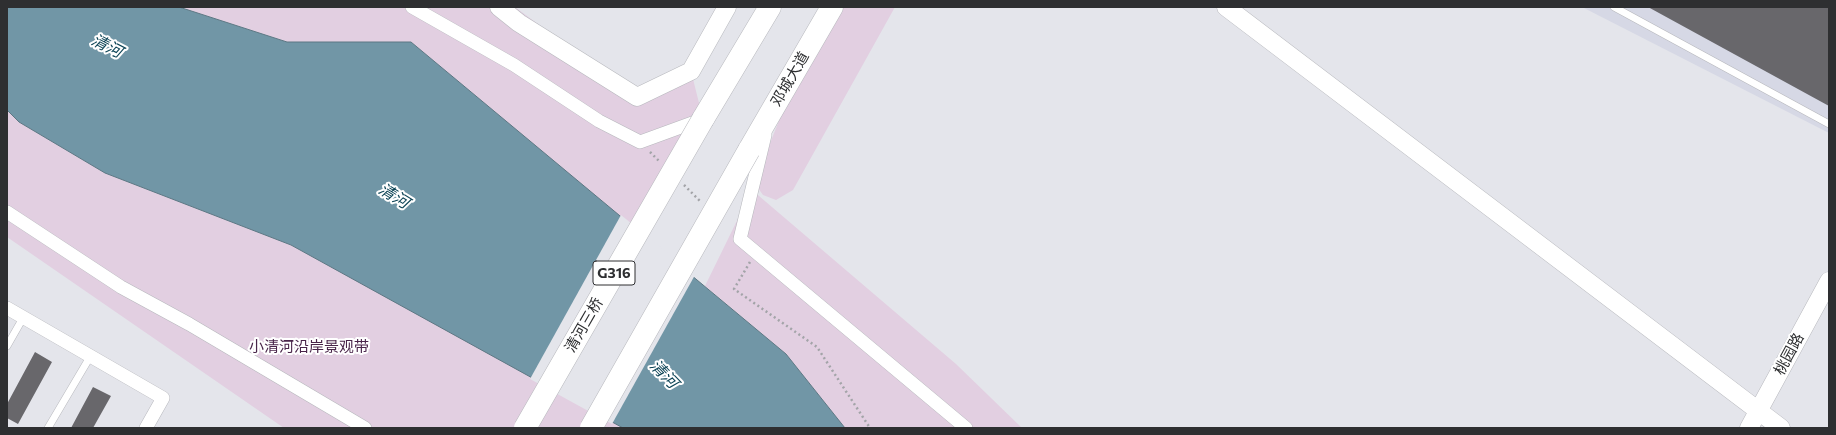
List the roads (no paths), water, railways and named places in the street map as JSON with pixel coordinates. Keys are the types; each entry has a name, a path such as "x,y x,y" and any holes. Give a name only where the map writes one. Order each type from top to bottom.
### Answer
{"highway":[{"name":"G316","path":"703,119 770,7"},
{"name":"邓城大道","path":"591,428 832,7"},
{"name":"清河三桥","path":"525,428 703,119"}],"street":[{"path":"412,7 514,65 599,121 640,142 703,119"},
{"path":"499,7 519,24 636,97 690,71 727,7"},
{"path":"502,7 519,24"},
{"path":"1226,7 1781,428"},
{"path":"770,113 740,239 966,428"},
{"path":"7,212 121,287 189,324 365,428"},
{"name":"桃园路","path":"1749,428 1829,281"},
{"path":"7,308 163,398 146,428"}],"lane":[{"path":"1614,7 1829,124"},
{"path":"7,346 23,318"},
{"path":"48,428 90,356"}],"water":[{"name":"清河","path":"7,7 179,7 287,42 411,42 786,354 845,428 623,428 291,245 105,173 19,122 7,110"}],"park label":[{"name":"小清河沿岸景观带","path":"309,347"}]}
